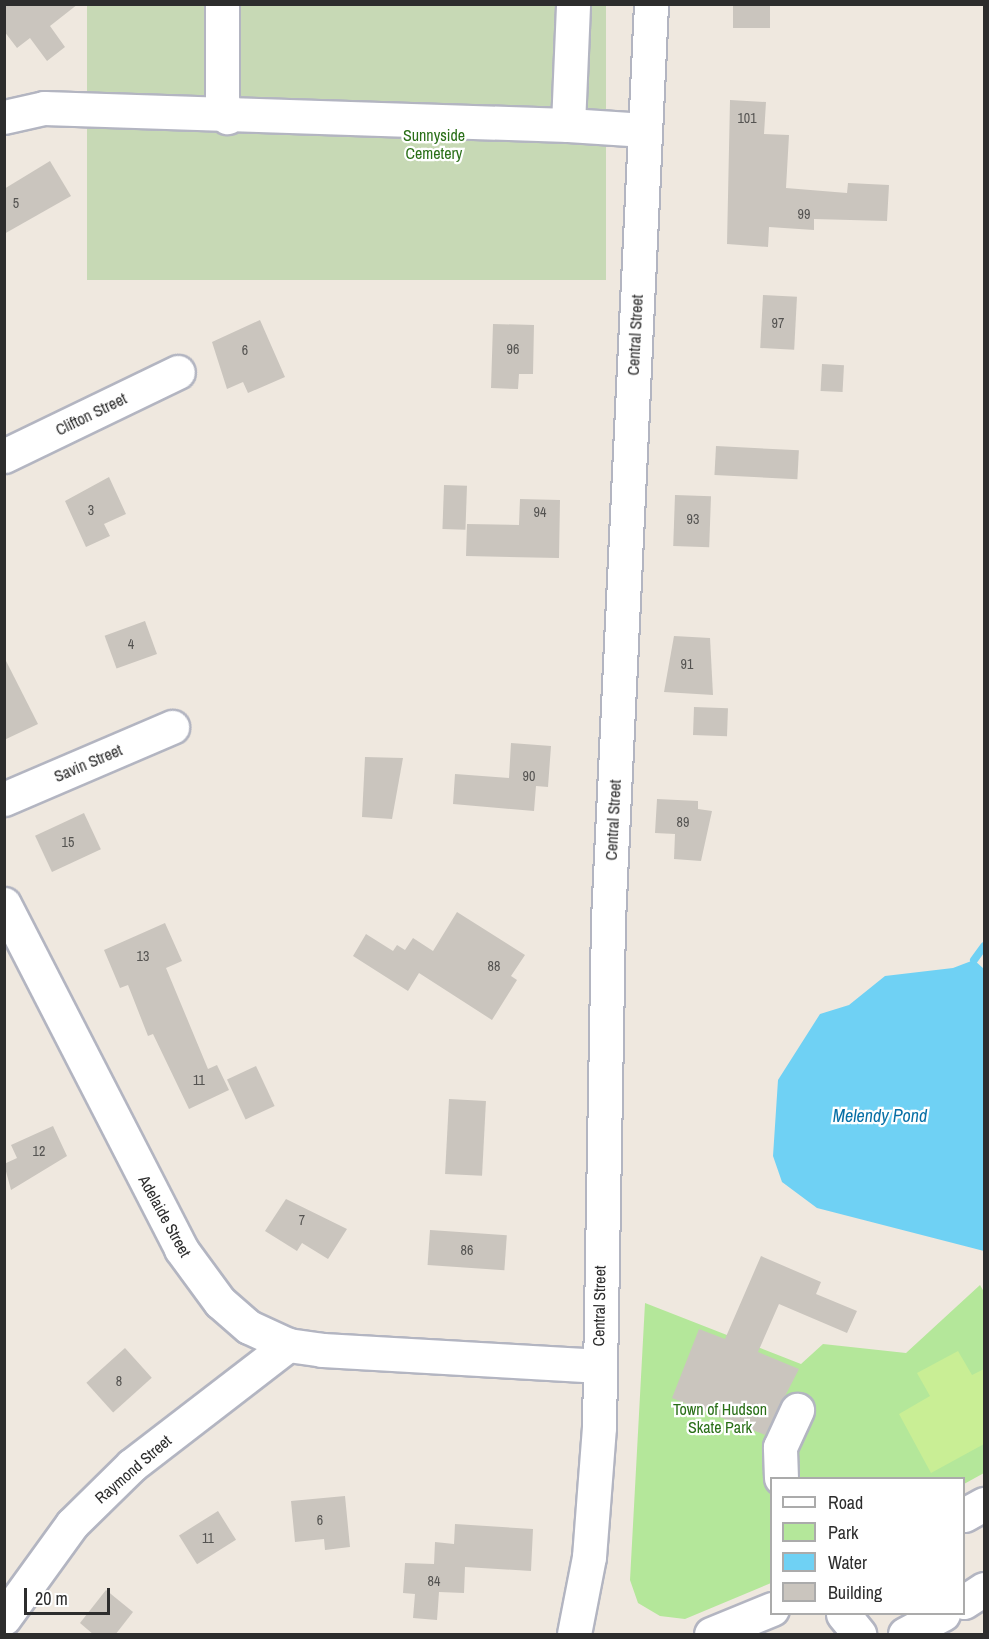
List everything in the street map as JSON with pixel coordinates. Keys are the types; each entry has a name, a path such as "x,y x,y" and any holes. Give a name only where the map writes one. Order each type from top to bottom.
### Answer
{"street":[{"path":"222,4 222,99 227,117"},
{"path":"568,125 573,4"},
{"name":"Central Street","path":"582,1633 596,1498 608,920 651,4"},
{"path":"4,117 44,108 227,117 568,125 645,130"},
{"name":"Clifton Street","path":"4,456 178,372"},
{"name":"Savin Street","path":"4,799 172,727"},
{"name":"Adelaide Street","path":"4,904 181,1249 220,1302 249,1327 288,1345 598,1366"},
{"name":"Raymond Street","path":"4,1618 72,1524 132,1465 288,1345"},
{"path":"781,1477 780,1447 797,1410"},
{"path":"965,1601 984,1589"},
{"path":"711,1635 770,1609"},
{"path":"844,1615 859,1635"},
{"path":"905,1635 941,1615"}],"green space":[{"name":"Sunnyside Cemetery","path":"87,5 606,5 606,280 87,280"},
{"name":"Town of Hudson Skate Park","path":"980,1285 984,1292 984,1473 965,1483 965,1477 770,1477 770,1583 685,1619 660,1616 638,1603 630,1580 645,1303 801,1364 823,1344 906,1353"},
{"path":"958,1351 972,1375 984,1369 984,1444 931,1473 899,1414 930,1396 917,1373"}],"water":[{"name":"Melendy Pond","path":"974,960 984,969 984,1251 817,1208 782,1182 773,1156 778,1080 820,1014 849,1005 885,976 953,968"}],"building":[{"path":"4,4 78,4 50,26 65,47 47,61 30,38 17,48 4,31"},
{"path":"733,4 770,4 770,28 733,28"},
{"path":"730,100 766,102 764,134 789,135 786,188 847,193 848,183 889,185 887,221 814,219 814,230 769,227 768,247 727,244"},
{"path":"50,161 71,196 4,234 4,189"},
{"path":"763,295 797,297 794,350 760,348"},
{"path":"260,320 285,377 248,393 243,382 227,389 212,342"},
{"path":"493,324 534,325 533,374 519,374 518,389 491,388"},
{"path":"822,364 844,365 843,392 821,391"},
{"path":"716,446 799,450 797,479 714,475"},
{"path":"109,477 126,514 104,524 110,536 86,547 65,501"},
{"path":"444,485 467,486 465,530 442,529"},
{"path":"675,495 711,496 709,547 673,546"},
{"path":"520,499 560,500 559,558 466,556 467,524 519,525"},
{"path":"145,621 157,654 117,669 105,636"},
{"path":"674,636 710,638 713,695 664,692"},
{"path":"4,657 38,724 4,740"},
{"path":"694,707 728,708 727,736 693,735"},
{"path":"511,743 551,746 548,787 536,786 534,811 453,804 455,774 509,778"},
{"path":"365,757 403,758 392,819 362,817"},
{"path":"657,799 698,801 698,809 712,811 701,861 674,859 675,834 655,833"},
{"path":"84,813 101,849 52,872 35,836"},
{"path":"457,912 525,955 511,976 517,980 492,1020 419,973 408,991 353,956 366,934 393,951 397,945 405,950 413,938 433,951"},
{"path":"165,923 182,961 166,968 208,1069 217,1065 229,1090 189,1109 153,1034 148,1036 128,985 120,988 104,950"},
{"path":"256,1066 275,1106 246,1119 227,1080"},
{"path":"449,1099 486,1101 482,1176 445,1174"},
{"path":"53,1126 67,1156 11,1190 4,1164 17,1158 11,1145"},
{"path":"286,1199 347,1229 328,1259 302,1243 297,1251 265,1231"},
{"path":"430,1230 507,1235 504,1270 428,1265"},
{"path":"761,1256 821,1282 816,1294 857,1311 847,1333 779,1304 758,1352 799,1369 765,1435 672,1398 699,1329 725,1339"},
{"path":"125,1348 152,1378 113,1413 86,1383"},
{"path":"345,1496 350,1547 325,1550 324,1539 295,1542 291,1501"},
{"path":"218,1511 236,1540 197,1564 179,1535"},
{"path":"455,1524 533,1529 531,1571 465,1567 464,1593 439,1592 437,1620 413,1618 415,1594 403,1593 405,1563 434,1564 435,1542 454,1544"},
{"path":"106,1590 133,1612 115,1635 94,1635 80,1623"}],"waterway":[{"path":"974,960 984,946"}]}
